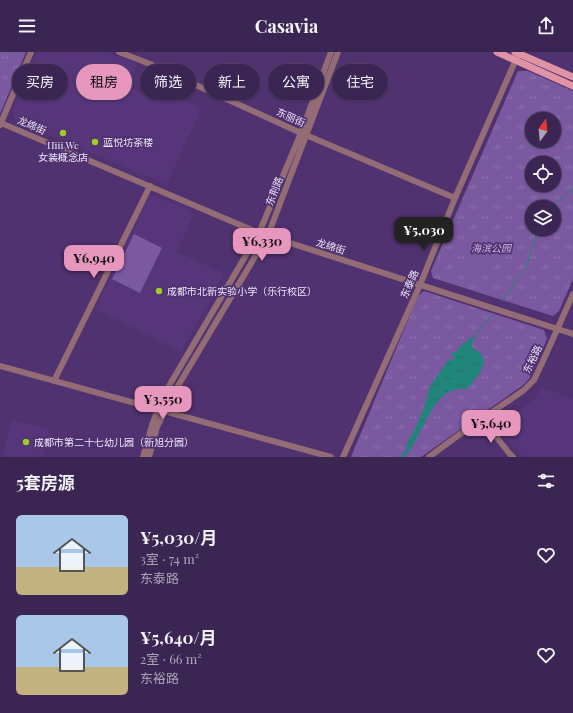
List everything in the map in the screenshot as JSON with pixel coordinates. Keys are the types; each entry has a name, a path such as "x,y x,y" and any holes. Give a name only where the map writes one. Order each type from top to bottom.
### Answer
{"main road":[{"path":"496,52 517,54 573,77"},
{"path":"517,54 573,86"}],"street":[{"path":"0,124 31,52"},
{"name":"东丽街","path":"119,52 150,64 303,134 455,198"},
{"name":"东荆路","path":"149,457 157,427 175,391 268,235 331,52"},
{"name":"东荆路","path":"143,457 152,424 166,391 259,232 338,52"},
{"name":"东泰路","path":"343,457 420,285 455,198 517,54"},
{"name":"龙绵街","path":"0,124 259,232 573,334"},
{"path":"54,381 150,186"},
{"name":"东裕路","path":"429,457 524,390 534,380 558,330 573,294"},
{"path":"0,366 331,457"},
{"path":"482,419 513,457"}],"shaded area":[{"path":"37,52 106,52 137,64 132,78 132,64 76,64 76,100 132,100 132,88 140,93 140,100 183,100 201,109 167,185 15,120 12,110 16,100 68,100 68,64 32,64"},
{"name":"成都市北新实验小学（乐行校区）","path":"153,195 194,214 177,252 225,273 181,352 95,309 149,197"},
{"path":"542,387 573,399 573,457 525,457 517,451 497,429 536,397"},
{"name":"成都市第二十七幼儿园（新旭分园）","path":"12,419 50,430 43,457 10,457 2,455"}],"green space":[{"path":"0,52 26,52 21,64 12,64 12,85 0,114"},
{"name":"海滨公园","path":"518,71 528,71 573,91 573,279 559,311 553,316 433,278 431,271"},
{"path":"472,231 481,235 475,249 466,245"},
{"path":"134,234 162,248 140,293 112,279"},
{"path":"479,245 491,250 480,275 468,269"},
{"path":"424,291 544,330 547,339 529,379 523,385 421,457 351,457 418,296"}],"water":[{"path":"473,336 476,336 472,340 472,347 480,353 484,360 482,369 467,389 454,390 446,394 438,401 426,419 410,449 404,457 400,457 406,450 408,441 424,408 430,386 449,359 455,359 451,355 453,351 456,353 460,345"}],"waterway":[{"path":"561,200 573,187"},
{"path":"503,300 525,270 536,236"},
{"path":"474,336 492,315"}],"place":[{"name":"Hiii We 女装概念店","path":"63,133"},
{"name":"蓝悦坊茶楼","path":"95,142"},
{"name":"成都市北新实验小学（乐行校区）","path":"159,291"},
{"name":"成都市第二十七幼儿园（新旭分园）","path":"26,442"}]}
